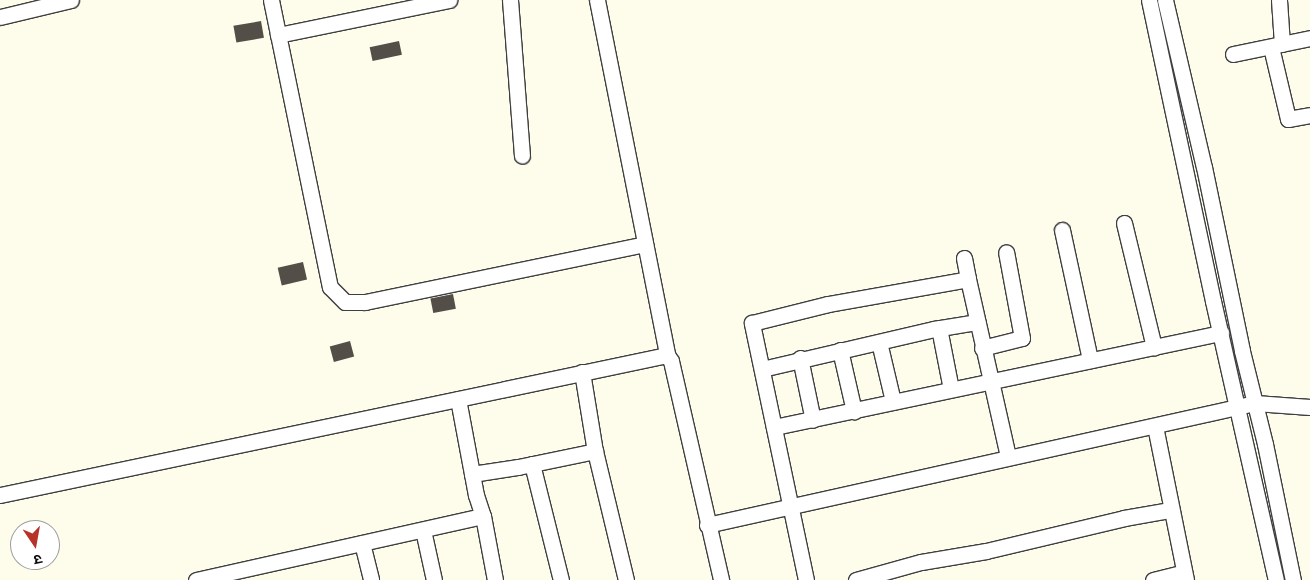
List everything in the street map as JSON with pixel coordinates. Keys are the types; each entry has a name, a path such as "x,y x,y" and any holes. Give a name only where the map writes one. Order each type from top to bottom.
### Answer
{"street":[{"path":"0,17 71,0"},
{"path":"271,0 330,288 345,302 365,302 645,244"},
{"path":"278,35 449,0"},
{"path":"510,0 522,156"},
{"path":"596,0 667,355 670,361 721,580"},
{"path":"1149,0 1276,580"},
{"path":"1165,0 1254,403 1267,451 1293,580"},
{"path":"1279,0 1276,45 1288,119 1310,115"},
{"path":"1233,54 1310,38"},
{"path":"1124,223 1154,347"},
{"path":"1062,230 1090,360"},
{"path":"982,348 1022,338 1006,252"},
{"path":"964,258 982,348 1008,457"},
{"path":"806,580 752,323 828,304 968,279"},
{"path":"762,368 939,328 977,322"},
{"path":"939,328 951,389"},
{"path":"774,427 1221,333"},
{"path":"879,342 893,401"},
{"path":"840,350 854,411"},
{"path":"0,495 667,355"},
{"path":"800,358 813,420"},
{"path":"582,372 595,450 626,580"},
{"path":"458,398 476,495 483,516 495,580"},
{"path":"707,525 1254,403 1310,407"},
{"path":"1153,580 1185,576 1170,510 1155,426"},
{"path":"472,474 532,464 595,450"},
{"path":"532,464 561,580"},
{"path":"856,580 921,562 986,551 1124,518 1170,510"},
{"path":"196,580 483,516"},
{"path":"423,530 434,580"},
{"path":"362,543 371,580"}],"building":[{"path":"261,21 264,38 236,43 233,26"},
{"path":"399,41 402,55 373,61 370,47"},
{"path":"303,262 307,280 282,285 278,268"},
{"path":"453,294 456,309 433,313 430,298"},
{"path":"350,341 354,356 334,362 330,346"}]}
